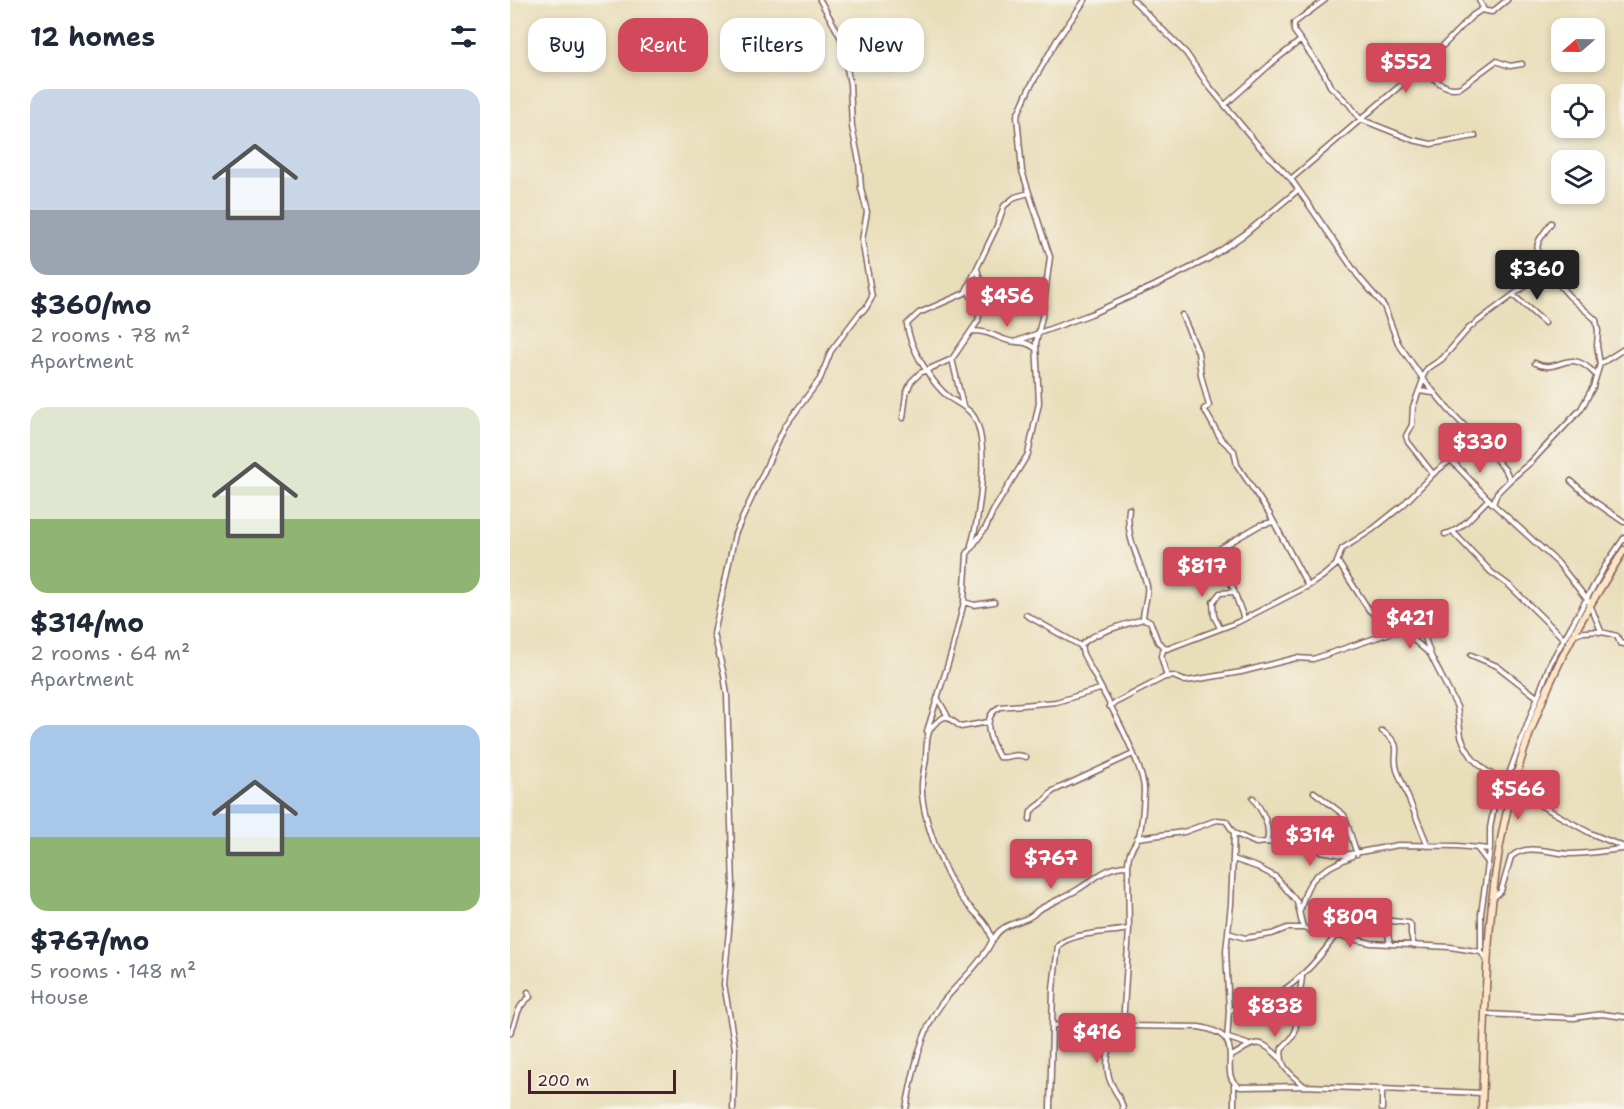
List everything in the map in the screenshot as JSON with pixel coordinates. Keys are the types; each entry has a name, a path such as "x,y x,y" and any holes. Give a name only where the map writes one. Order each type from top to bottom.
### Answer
{"main road":[{"path":"1482,1109 1487,961 1492,898 1513,790 1538,712 1588,602 1624,550"}],"street":[{"path":"733,1109 735,1048 724,984 733,887 727,695 714,634 735,534 777,442 800,404 820,380 831,351 872,297 862,240 867,212 852,127 850,84 840,38 820,0"},
{"path":"992,941 990,930 960,895 952,881 927,820 921,787 927,732 952,651 964,602 967,554 982,533 1028,454 1039,403 1036,348 1050,257 1020,165 1017,116 1052,48 1085,0"},
{"path":"1133,0 1186,53 1208,85 1257,144 1291,179 1358,276 1384,306 1398,343 1423,379 1506,471 1510,480"},
{"path":"1325,0 1293,25 1294,31 1324,73 1330,86 1349,104 1360,119 1413,140 1431,144 1475,136"},
{"path":"1479,0 1484,11"},
{"path":"1291,179 1422,67 1468,19 1478,11 1494,11 1507,0"},
{"path":"1226,104 1301,40"},
{"path":"1422,67 1435,80 1455,89 1496,61 1510,66 1522,64"},
{"path":"1017,341 1091,314 1208,259 1245,234 1298,190"},
{"path":"979,318 968,289 970,279 997,226 1004,206 1015,197 1029,193"},
{"path":"1493,504 1497,493 1531,462 1581,409 1593,387 1600,364 1596,320 1544,269 1537,245 1538,239 1551,223"},
{"path":"903,418 908,388 915,377 952,359 979,318 984,291 977,268"},
{"path":"1433,474 1408,442 1406,436 1412,425 1412,414 1427,369 1442,359 1469,327 1544,269"},
{"path":"968,289 960,296 919,313 907,324 911,345 927,370 943,392 971,414 980,431 983,467 971,546"},
{"path":"1513,295 1545,323"},
{"path":"1182,315 1198,352 1209,405 1204,409 1221,439 1234,452 1237,465 1274,523 1308,586"},
{"path":"971,331 988,332 1007,341 1029,343 1036,348"},
{"path":"1600,364 1624,350"},
{"path":"952,359 963,407"},
{"path":"1535,363 1548,367 1575,360 1587,365 1597,376"},
{"path":"1419,391 1434,393"},
{"path":"1164,649 1180,645 1244,619 1308,586 1333,568 1342,549 1373,529 1403,505 1433,474 1477,440"},
{"path":"1451,460 1493,504 1558,563 1588,602 1601,631"},
{"path":"1570,481 1624,522"},
{"path":"1445,534 1453,532 1489,499"},
{"path":"1128,509 1127,528 1148,589 1143,603 1143,619"},
{"path":"1244,619 1220,548 1260,525 1274,523"},
{"path":"1453,532 1491,572 1514,589 1563,638"},
{"path":"1487,961 1481,952 1481,914 1490,849 1490,828 1496,796 1504,785 1537,697 1563,638 1588,602 1605,566 1624,538"},
{"path":"1338,561 1369,610 1392,627 1400,629 1431,656"},
{"path":"1220,628 1214,616 1213,602 1220,594 1233,592"},
{"path":"964,602 974,605 994,602"},
{"path":"1026,615 1081,646"},
{"path":"1123,1109 1108,1074 1108,1060 1111,1040 1121,1026 1129,929 1129,853 1137,838 1144,785 1133,754 1081,646 1084,641 1094,636 1143,619 1150,621 1158,642 1164,649"},
{"path":"1109,706 1167,677 1193,681 1296,658 1313,659 1400,629 1410,627 1420,629 1457,707 1461,736 1473,759 1504,785 1590,834 1624,848"},
{"path":"1574,634 1588,630 1601,631 1617,636 1620,643 1624,644"},
{"path":"1164,649 1161,656 1167,677"},
{"path":"1471,655 1497,666 1537,697"},
{"path":"1026,757 1017,754 1004,758 999,757 988,723 990,714 1000,707 1056,702 1101,689"},
{"path":"938,699 948,716 962,727 988,723"},
{"path":"927,732 936,722 948,716"},
{"path":"1383,731 1395,743 1398,751 1395,763 1397,770 1428,846"},
{"path":"1030,819 1031,811 1053,791 1133,754"},
{"path":"1314,792 1344,815 1356,854"},
{"path":"1253,798 1268,825 1267,843"},
{"path":"1137,838 1184,832 1217,820 1226,821 1234,833 1256,843 1336,855 1356,854 1389,846 1490,849"},
{"path":"1234,833 1227,973 1230,1076 1234,1083 1239,1087 1256,1088 1304,1086 1483,1093"},
{"path":"1476,848 1488,861"},
{"path":"1492,898 1501,891 1511,857 1521,851 1544,850 1574,854 1624,848"},
{"path":"1300,912 1306,891 1312,881 1322,871 1356,854"},
{"path":"1233,860 1257,867 1276,877 1296,902 1303,928"},
{"path":"906,1109 918,1059 934,1016 949,995 977,964 998,930 1034,915 1038,910 1078,889 1102,873 1117,867 1128,866"},
{"path":"1370,919 1384,923 1392,921 1409,923 1414,946"},
{"path":"1384,923 1388,928 1390,944"},
{"path":"1228,933 1245,938 1272,934 1287,928 1303,928 1326,935 1371,943 1466,948 1481,952"},
{"path":"1050,1109 1053,989 1058,946 1066,939 1129,929"},
{"path":"1229,1011 1238,1006 1268,999 1302,976 1335,936"},
{"path":"1280,1059 1282,1048 1294,1032 1302,976"},
{"path":"510,1033 517,1020 519,1007 529,998 528,992"},
{"path":"1486,1014 1574,1018 1602,1014 1624,1017"},
{"path":"1053,1025 1209,1029 1228,1039 1265,1045 1280,1059 1287,1071 1304,1086"},
{"path":"1101,1026 1111,1040"},
{"path":"1230,1057 1248,1044"},
{"path":"1234,1083 1234,1109"},
{"path":"1382,1090 1382,1109"}]}
